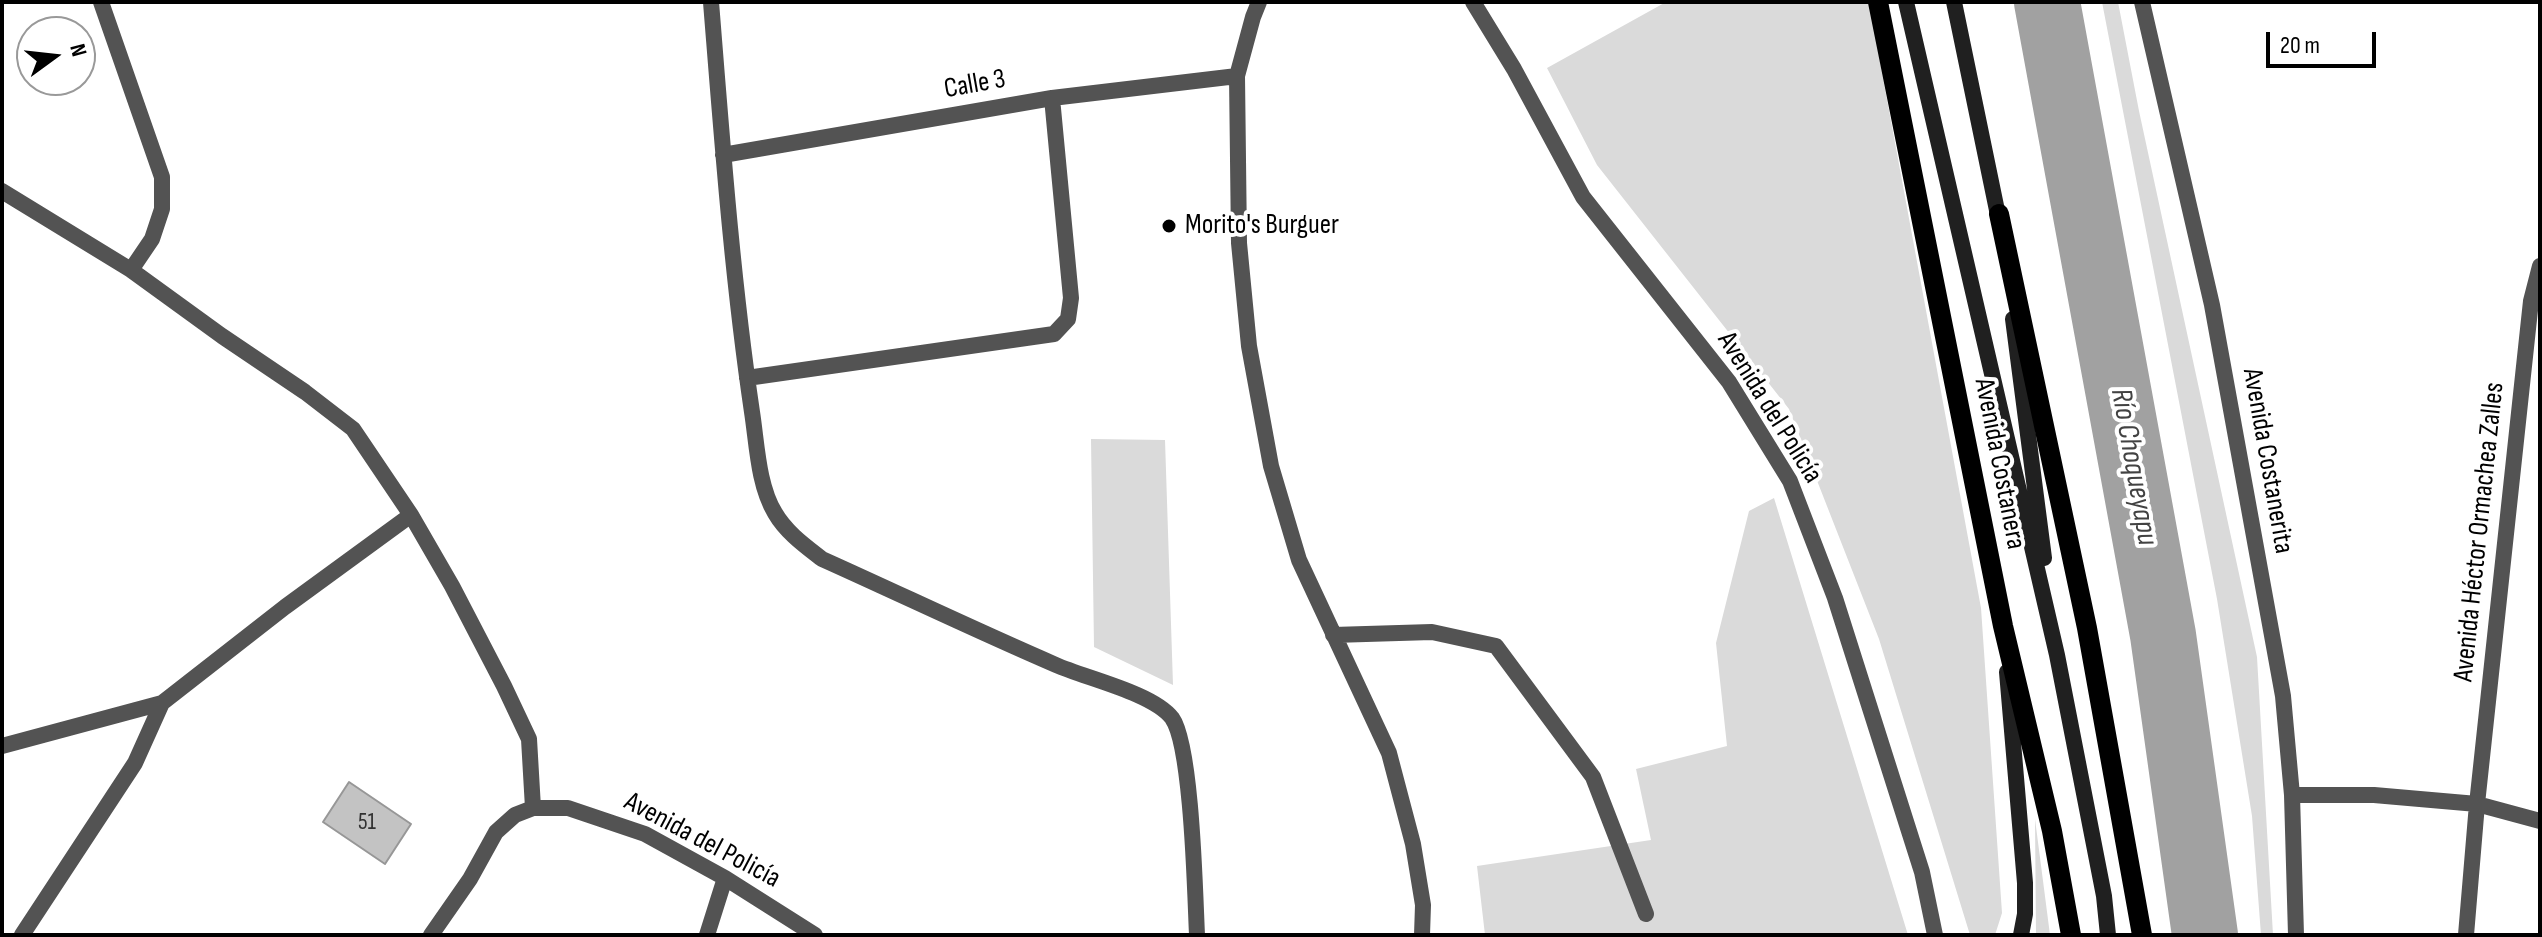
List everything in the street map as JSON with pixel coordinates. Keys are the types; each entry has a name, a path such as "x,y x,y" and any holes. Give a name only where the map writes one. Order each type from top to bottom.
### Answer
{"main road":[{"name":"Avenida Costanera","path":"1878,2 2003,626 2052,831 2071,935"},
{"path":"1906,2 2057,655 2104,896 2108,935"},
{"name":"Avenida Costanera","path":"1954,2 2087,628 2142,935"},
{"path":"1999,214 2057,655"},
{"path":"2003,626 2025,883 2021,935"}],"street":[{"path":"101,2 162,177 162,209 152,239 131,270"},
{"path":"711,2 723,155 747,378 763,478 773,511 793,536 822,559 1060,667 1137,694 1170,715 1179,731 1186,773 1197,935"},
{"path":"1259,2 1237,76 1239,243 1249,346 1271,466 1299,560 1389,753 1413,844 1423,905 1422,935"},
{"name":"Avenida del Policía","path":"1473,2 1514,69 1583,197 1729,382 1790,481 1835,598 1922,872 1935,935"},
{"name":"Avenida Costanerita","path":"2142,2 2212,305 2283,696 2292,795 2296,935"},
{"name":"Calle 3","path":"723,155 1052,98 1237,76"},
{"path":"747,378 1054,334 1068,319 1071,298 1052,98"},
{"path":"2,191 131,270 353,429 411,515 458,598 529,739 533,808 515,815 496,832 470,879 431,935"},
{"name":"Avenida Héctor Ormachea Zalles","path":"2466,935 2477,804 2540,266"},
{"path":"2,746 162,703 285,607 411,515"},
{"path":"1333,635 1432,632 1496,646 1593,777 1646,914"},
{"path":"22,935 135,763 162,703"},
{"path":"2292,795 2374,795 2477,804 2540,821"},
{"name":"Avenida del Policía","path":"533,808 568,808 645,834 725,878 815,935"},
{"path":"707,935 725,878"}],"shaded area":[{"path":"1666,2 1869,2 1981,608 2002,913 1995,935 1970,935 1879,639 1789,409 1597,165 1547,68"},
{"path":"2102,2 2118,2 2257,657 2273,935 2261,935 2252,816 2217,599"},
{"path":"1091,439 1165,440 1173,685 1094,647"},
{"path":"1774,498 1908,935 1485,935 1477,866 1651,840 1636,769 1727,746 1716,643 1749,511"},
{"path":"2035,819 2050,935 2036,935"}],"building":[{"path":"349,782 411,824 385,864 323,822"}],"waterway":[{"name":"Río Choqueyapu","path":"2047,2 2163,635 2205,935"}],"place":[{"name":"Morito's Burguer","path":"1169,226"}]}
